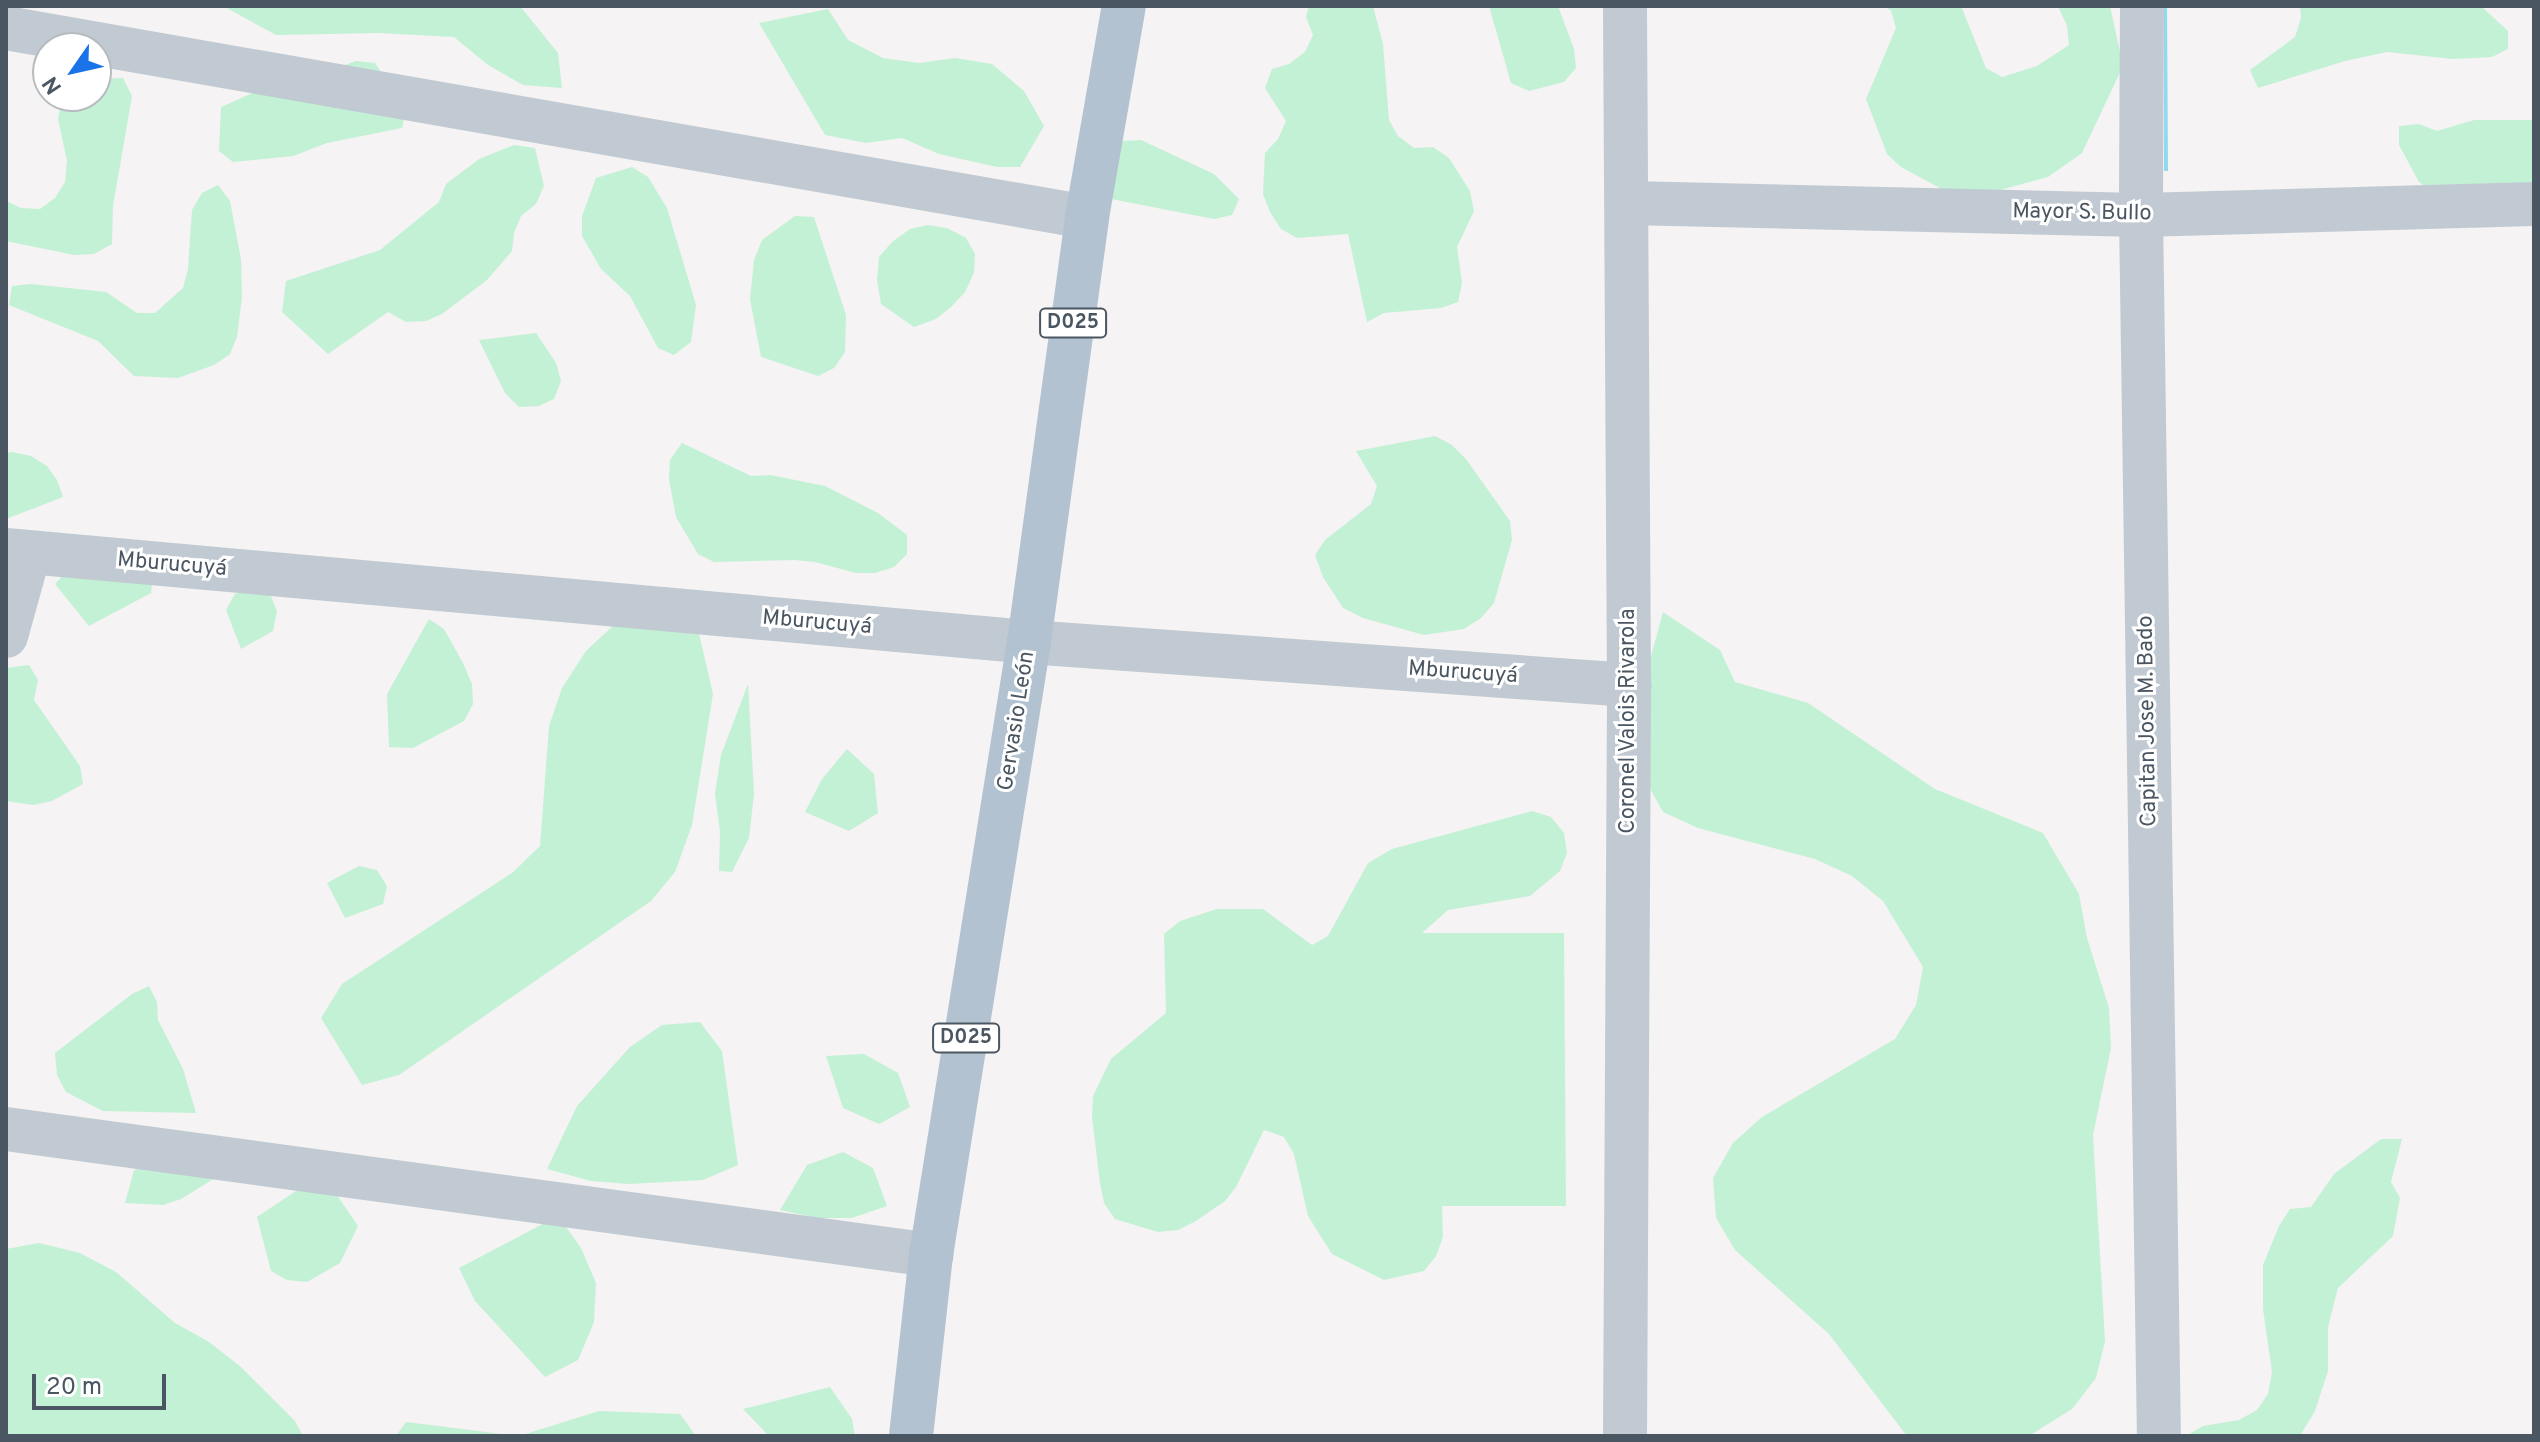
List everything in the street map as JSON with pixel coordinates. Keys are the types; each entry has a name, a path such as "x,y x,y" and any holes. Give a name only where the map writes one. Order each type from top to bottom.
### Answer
{"main road":[{"name":"Gervasio León","path":"911,1436 931,1255 1029,642 1087,217 1124,6"}],"street":[{"name":"Coronel Valois Rivarola","path":"1625,6 1629,203 1625,1436"},
{"name":"Capitan Jose M. Bado","path":"2142,6 2141,215 2159,1436"},
{"path":"6,28 1087,217"},
{"name":"Mayor S. Bullo","path":"1629,203 2141,215 2534,204"},
{"path":"6,636 18,552"},
{"name":"Mburucuyá","path":"18,552 1029,642 1629,685"},
{"path":"6,1129 931,1255"}],"green space":[{"path":"223,6 520,6 558,53 562,88 523,85 488,65 454,37 379,33 276,35"},
{"path":"1309,6 1373,6 1383,44 1389,120 1398,136 1414,148 1433,147 1449,158 1470,191 1474,211 1457,247 1462,283 1458,302 1441,308 1384,313 1367,322 1348,234 1297,238 1281,229 1270,212 1263,194 1265,153 1278,139 1286,121 1265,88 1272,69 1289,64 1305,52 1313,35 1306,17"},
{"path":"1489,6 1558,6 1574,49 1576,68 1564,82 1529,91 1511,83"},
{"path":"1885,6 1961,6 1986,68 2002,77 2037,66 2069,45 2067,26 2058,6 2110,6 2123,66 2082,153 2048,177 1989,193 1949,193 1901,167 1887,154 1866,99 1896,28 1891,11"},
{"path":"2300,6 2481,6 2508,31 2508,49 2492,57 2453,59 2387,52 2345,61 2258,88 2250,70 2295,37 2301,18"},
{"path":"828,9 848,40 883,58 919,63 955,58 992,64 1024,91 1044,126 1020,167 997,167 939,154 902,138 866,143 825,135 759,23"},
{"path":"356,61 375,63 406,111 402,128 327,143 293,156 233,162 219,151 221,107 257,91 296,83"},
{"path":"112,78 123,78 132,96 113,206 112,244 94,254 74,255 6,241 6,201 21,208 40,209 55,198 65,182 67,161 59,112 112,112"},
{"path":"2474,120 2534,120 2534,183 2436,194 2419,182 2399,145 2399,126 2419,124 2437,131"},
{"path":"1141,140 1214,174 1239,199 1232,215 1214,219 1106,198 1094,164 1123,141"},
{"path":"514,145 535,148 544,186 536,204 521,216 514,233 512,251 487,280 442,314 426,321 406,322 388,312 328,354 282,312 286,281 380,250 439,202 446,184 479,159"},
{"path":"632,167 648,177 667,208 696,305 691,342 674,355 658,348 630,296 601,269 582,236 582,216 596,178"},
{"path":"218,185 230,201 241,259 242,297 237,337 230,354 214,365 178,378 134,376 98,341 9,305 12,286 31,284 106,292 137,313 155,313 183,288 188,269 192,210 202,193"},
{"path":"795,216 814,217 846,315 845,352 834,368 818,376 761,357 750,299 754,260 762,240"},
{"path":"928,225 947,228 966,238 975,254 974,273 965,292 951,307 936,319 914,327 881,304 877,280 879,257 892,242 910,229"},
{"path":"536,333 556,363 561,381 554,399 539,406 519,407 505,393 479,340"},
{"path":"1435,436 1452,445 1466,459 1510,521 1512,540 1494,603 1481,618 1464,629 1424,635 1363,618 1343,608 1323,577 1315,555 1325,540 1371,504 1377,486 1356,451"},
{"path":"682,443 751,476 770,475 825,486 878,513 907,535 907,554 894,567 875,573 856,573 794,560 714,562 698,554 676,517 669,479 670,460"},
{"path":"6,453 31,456 47,466 57,480 63,497 6,519"},
{"path":"68,570 153,572 151,593 89,626 55,584"},
{"path":"252,587 270,594 277,611 273,631 241,649 226,610 235,594"},
{"path":"694,612 713,694 692,825 675,872 651,901 399,1075 362,1085 321,1018 342,984 512,873 540,846 549,726 562,688 586,651 618,621"},
{"path":"1663,612 1720,650 1735,682 1808,703 1935,789 2043,833 2079,894 2087,938 2109,1008 2111,1048 2093,1135 2105,1341 2096,1378 2072,1409 2029,1436 1907,1436 1829,1334 1735,1250 1716,1218 1713,1178 1733,1143 1762,1117 1895,1039 1916,1005 1923,967 1883,901 1852,876 1815,859 1698,828 1663,812 1645,780 1638,704"},
{"path":"429,619 444,629 463,663 472,684 473,704 464,721 413,748 389,747 387,694"},
{"path":"29,665 38,680 34,700 80,766 83,784 52,801 33,805 6,801 6,668"},
{"path":"748,684 754,794 749,838 732,872 719,871 720,832 715,794 721,755"},
{"path":"847,749 874,774 878,813 849,831 805,812 822,779"},
{"path":"1532,811 1551,817 1564,833 1567,853 1560,871 1530,896 1448,910 1422,933 1564,933 1566,1206 1442,1206 1443,1237 1436,1256 1424,1271 1384,1280 1332,1254 1308,1216 1294,1154 1284,1137 1264,1130 1236,1187 1225,1201 1196,1221 1178,1230 1158,1232 1115,1219 1104,1203 1100,1183 1092,1117 1093,1096 1111,1059 1166,1013 1164,934 1180,921 1217,909 1263,909 1312,945 1328,936 1368,863 1392,849"},
{"path":"359,866 377,870 387,886 383,904 345,918 327,883"},
{"path":"149,986 157,1002 158,1020 183,1069 196,1113 103,1111 66,1092 57,1075 55,1053 132,994"},
{"path":"700,1022 722,1051 738,1165 703,1180 629,1184 591,1181 547,1169 577,1106 630,1047 662,1025"},
{"path":"864,1054 898,1073 910,1107 879,1124 843,1108 826,1056"},
{"path":"2381,1139 2402,1139 2391,1182 2400,1198 2393,1236 2338,1288 2328,1327 2328,1371 2315,1411 2300,1436 2186,1436 2203,1426 2239,1420 2257,1410 2268,1394 2272,1372 2263,1309 2263,1265 2279,1226 2290,1209 2311,1207 2334,1174"},
{"path":"843,1152 873,1168 887,1206 852,1218 817,1218 780,1210 807,1165"},
{"path":"173,1160 228,1170 181,1199 163,1205 125,1203 134,1170"},
{"path":"326,1179 358,1226 340,1263 307,1282 287,1280 271,1271 257,1217 308,1183"},
{"path":"558,1216 581,1248 596,1283 594,1322 578,1360 545,1377 475,1301 459,1268"},
{"path":"39,1243 80,1253 116,1272 175,1323 209,1342 241,1367 295,1421 303,1436 6,1436 6,1249"},
{"path":"830,1387 852,1419 855,1436 769,1436 743,1409"},
{"path":"599,1411 680,1414 696,1436 519,1436"},
{"path":"406,1422 519,1436 396,1436"}],"water":[{"path":"2164,6 2167,6 2168,171 2164,171"}]}
